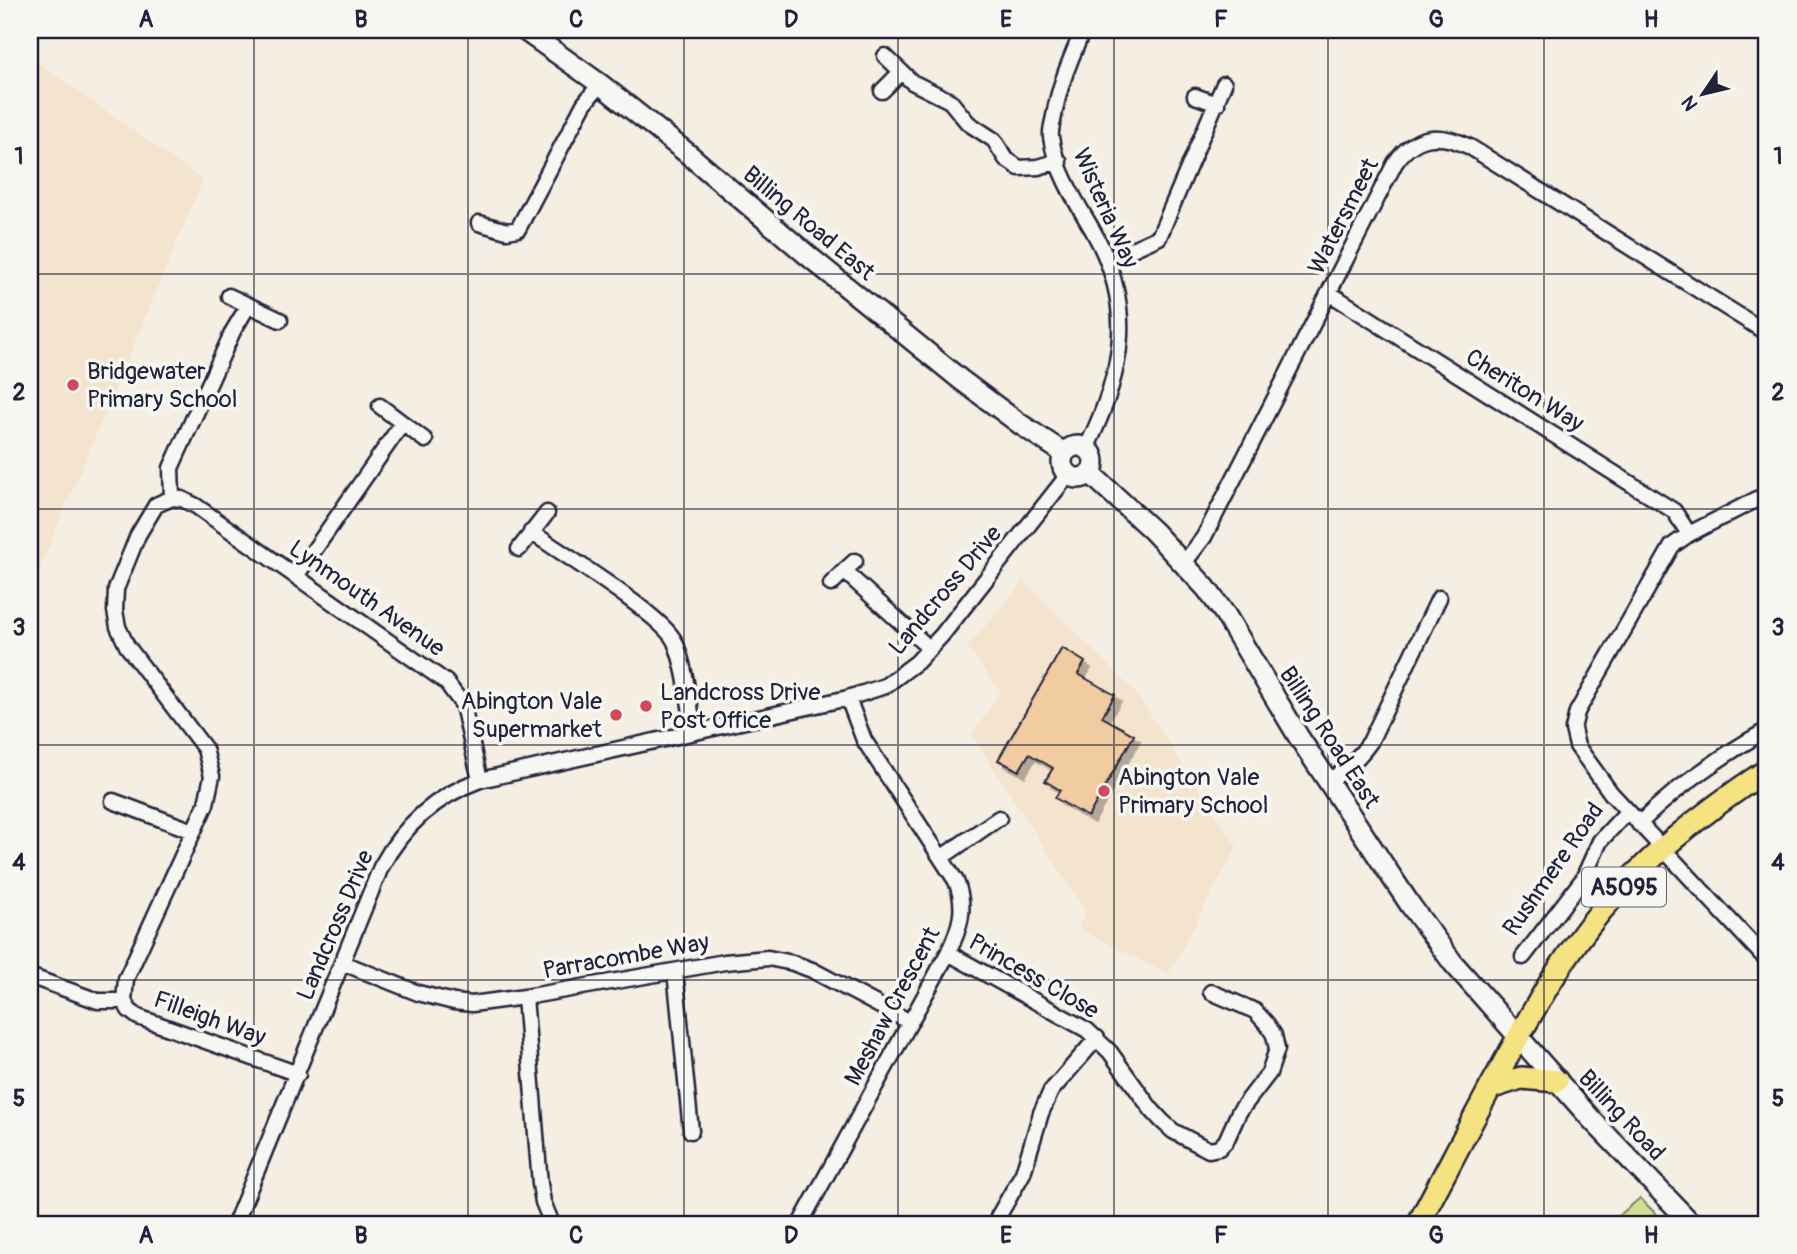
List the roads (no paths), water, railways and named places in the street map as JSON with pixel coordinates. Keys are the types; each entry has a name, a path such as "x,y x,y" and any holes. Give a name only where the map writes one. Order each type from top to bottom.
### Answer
{"main road":[{"name":"A5095","path":"1418,1224 1546,988 1582,935 1603,909 1662,848 1696,819 1767,770"},
{"path":"1490,1087 1521,1078 1557,1081"}],"street":[{"name":"Billing Road East","path":"524,30 600,84 687,153 902,333 1020,424 1064,453"},
{"name":"Wisteria Way","path":"1083,30 1058,93 1051,135 1076,204 1108,260 1118,293 1121,340 1109,390 1087,447"},
{"path":"885,56 912,82 950,101 968,123 994,140 1006,159 1019,168 1038,167 1059,161"},
{"path":"882,91 901,72"},
{"path":"479,223 507,231 518,229 584,104 600,84"},
{"path":"1108,260 1159,237 1224,84"},
{"path":"1195,96 1217,104"},
{"name":"Watersmeet","path":"1184,563 1204,537 1395,163 1404,150 1420,141 1436,137 1455,140 1470,147 1767,333"},
{"name":"Cheriton Way","path":"1329,293 1674,511 1689,534"},
{"path":"229,296 280,320"},
{"path":"124,1001 123,991 127,979 211,788 210,762 205,749 127,646 118,627 116,589 133,547 156,505 172,498 171,468 233,331 248,306"},
{"path":"380,406 425,440"},
{"path":"296,576 402,424"},
{"path":"1070,447 1087,447 1095,464 1090,473 1076,478 1063,469 1064,453 1070,447"},
{"name":"Billing Road East","path":"1090,473 1184,563 1225,614 1298,736 1404,895 1453,963 1518,1038"},
{"name":"Landcross Drive","path":"235,1224 381,867 396,843 430,806 447,794 480,780 848,698 885,686 930,649 1068,475"},
{"path":"1767,494 1689,534 1672,546 1577,712 1573,729 1577,746 1584,757 1627,811 1767,960"},
{"name":"Lynmouth Avenue","path":"172,498 182,499 196,506 446,682 463,705 480,780"},
{"path":"519,549 547,513"},
{"path":"531,532 648,613 670,633 676,643 694,732"},
{"path":"831,584 855,561"},
{"path":"844,571 930,649"},
{"path":"1329,781 1360,757 1370,742 1439,598"},
{"name":"Meshaw Crescent","path":"800,1224 948,953 961,922 963,902 956,881 942,857 864,740 848,698"},
{"name":"Rushmere Road","path":"1639,824 1709,766 1767,730"},
{"path":"113,801 193,831"},
{"name":"Rushmere Road","path":"1523,957 1583,879 1600,841 1627,811"},
{"path":"942,857 999,818"},
{"name":"Princess Close","path":"948,953 1077,1023 1097,1038 1161,1121 1193,1143 1209,1150 1219,1148 1226,1141 1239,1112 1269,1073 1277,1049 1274,1035 1255,1011 1211,992"},
{"name":"Parracombe Way","path":"343,963 418,993 454,1002 490,1002 737,960 768,958 812,971 910,1022"},
{"path":"675,971 691,1131"},
{"name":"Filleigh Way","path":"32,977 98,1001 124,1001 129,1010 138,1017 298,1074"},
{"path":"526,997 540,1184 543,1202 552,1224"},
{"name":"Princess Close","path":"998,1217 1023,1173 1041,1113 1051,1091 1097,1038"},
{"name":"Billing Road","path":"1518,1038 1692,1224"}],"place":[{"name":"Bridgewater Primary School","path":"73,385"},
{"name":"Landcross Drive Post Office","path":"646,706"},
{"name":"Abington Vale Supermarket","path":"616,715"},
{"name":"Abington Vale Primary School","path":"1104,791"}]}
